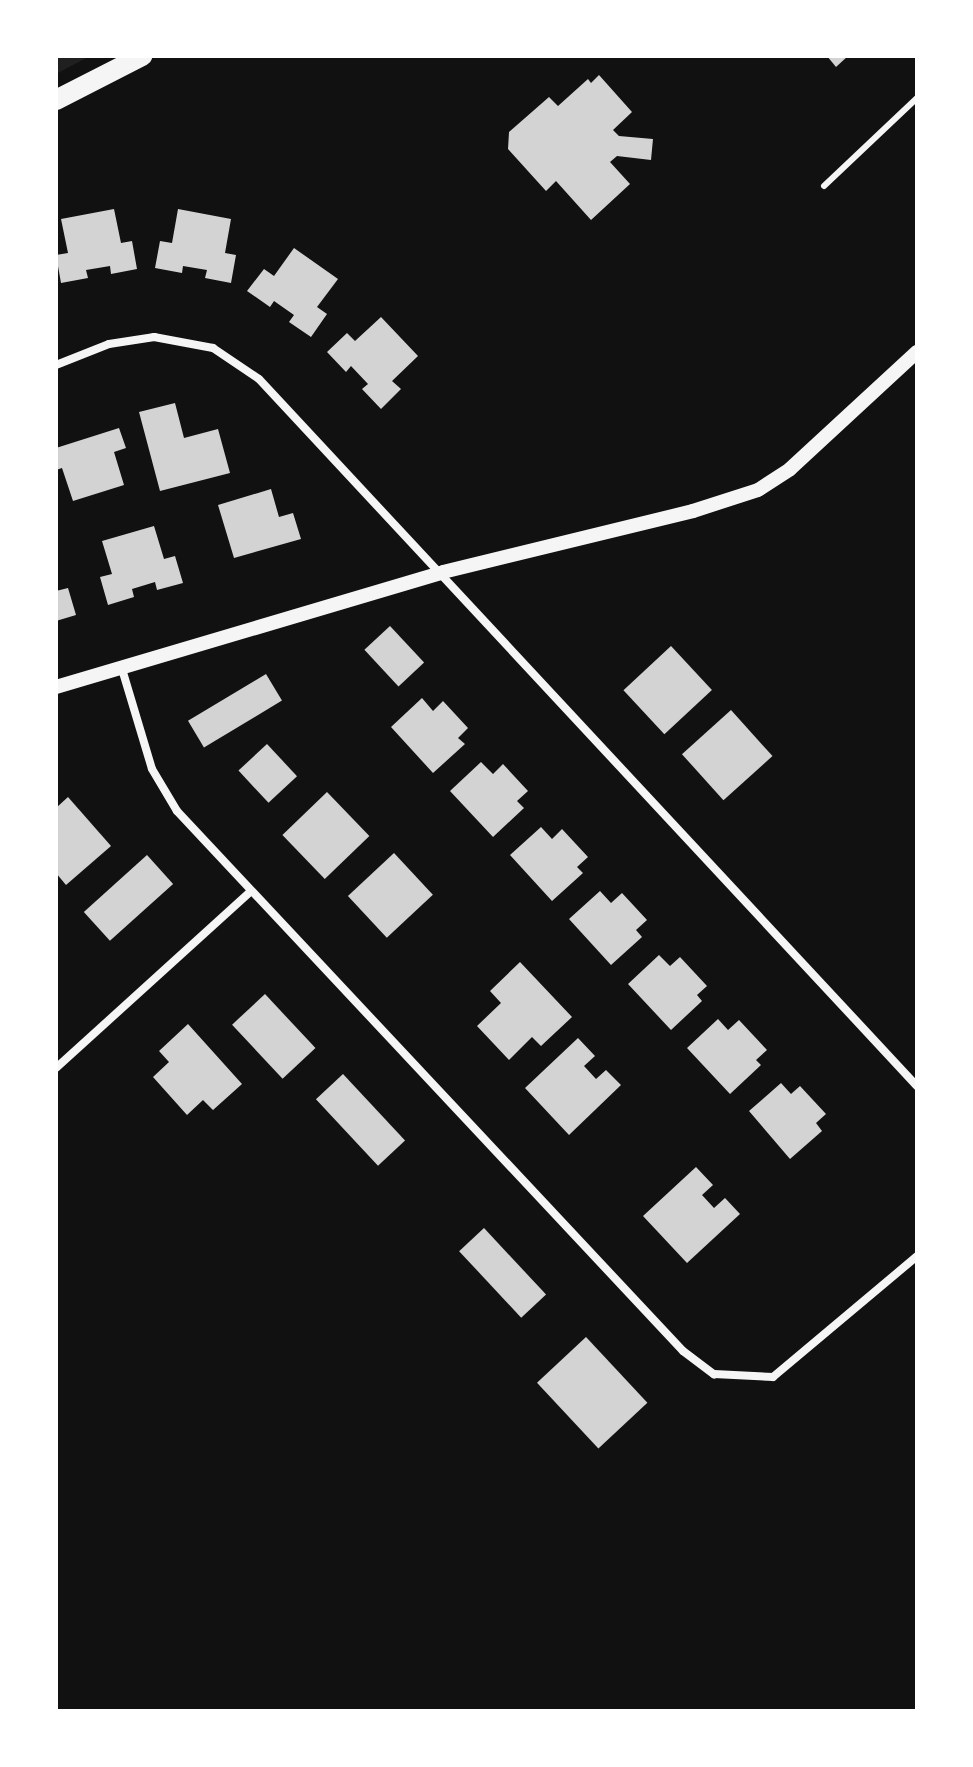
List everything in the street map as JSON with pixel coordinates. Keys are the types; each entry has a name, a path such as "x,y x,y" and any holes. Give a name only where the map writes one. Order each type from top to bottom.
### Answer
{"highway":[{"path":"56,100 142,56"}],"street":[{"path":"56,365 109,344 154,337 213,348 259,379 443,572 917,1086"},
{"path":"56,687 443,572 693,511 758,490 790,469 917,352"},
{"path":"122,669 152,769 177,811 683,1351 714,1374 773,1377 917,1256"},
{"path":"56,1068 251,891"}],"lane":[{"path":"824,186 917,98"}],"shaded area":[{"path":"56,56 90,56 56,74"}],"building":[{"path":"827,56 848,56 836,67"},
{"path":"599,75 632,112 613,130 619,136 653,139 651,160 617,156 610,162 630,184 591,220 556,181 546,191 508,149 509,132 549,97 558,106 588,79 591,83"},
{"path":"114,209 121,243 132,241 137,269 111,274 110,266 86,270 88,278 61,283 56,255 68,253 61,219"},
{"path":"178,209 231,219 225,253 236,255 231,283 205,278 207,270 183,266 182,273 155,268 160,241 172,243"},
{"path":"294,248 338,279 317,307 327,314 311,337 289,322 294,315 274,301 270,307 247,291 264,269 274,276"},
{"path":"381,317 418,356 392,381 401,389 381,409 362,389 368,384 351,366 346,372 327,352 347,333 355,341"},
{"path":"175,403 184,438 218,429 230,473 160,491 139,412"},
{"path":"119,428 126,448 114,452 124,485 73,501 62,468 56,470 56,448"},
{"path":"271,489 279,517 293,513 301,539 234,558 218,505"},
{"path":"154,526 164,559 175,556 183,583 157,590 155,582 132,589 134,597 108,605 100,577 112,574 102,541"},
{"path":"68,588 76,615 56,621 56,591"},
{"path":"390,626 424,663 399,686 364,650"},
{"path":"671,646 712,690 664,734 623,690"},
{"path":"266,674 282,701 204,747 188,721"},
{"path":"422,698 433,711 443,701 468,728 458,738 465,744 433,773 391,727"},
{"path":"731,710 772,756 723,800 682,754"},
{"path":"267,744 297,776 268,803 238,771"},
{"path":"481,762 493,774 503,764 528,791 517,801 524,808 493,837 450,791"},
{"path":"327,792 369,836 325,879 282,835"},
{"path":"68,797 111,846 66,885 56,873 56,808"},
{"path":"541,827 552,839 562,829 588,857 577,867 583,873 552,901 510,855"},
{"path":"394,853 433,895 387,938 348,896"},
{"path":"147,855 173,884 110,941 84,912"},
{"path":"600,891 611,903 622,893 647,920 636,930 642,937 611,965 569,919"},
{"path":"659,955 670,966 680,957 707,986 697,995 702,1001 671,1030 628,984"},
{"path":"520,962 572,1017 541,1046 532,1037 509,1060 477,1026 501,1003 490,991"},
{"path":"265,994 315,1048 283,1079 232,1025"},
{"path":"718,1019 728,1030 739,1020 767,1050 756,1060 761,1065 730,1094 687,1048"},
{"path":"188,1024 242,1084 213,1110 203,1100 187,1115 153,1077 169,1062 159,1051"},
{"path":"578,1038 595,1056 584,1066 596,1079 606,1070 621,1085 569,1135 525,1088"},
{"path":"343,1074 405,1141 378,1166 316,1099"},
{"path":"781,1083 791,1094 800,1086 826,1114 816,1123 822,1131 790,1159 749,1111"},
{"path":"696,1167 713,1185 702,1195 714,1208 725,1198 740,1214 687,1263 643,1216"},
{"path":"484,1228 546,1295 521,1318 459,1251"},
{"path":"586,1337 647,1403 598,1449 537,1383"}]}
